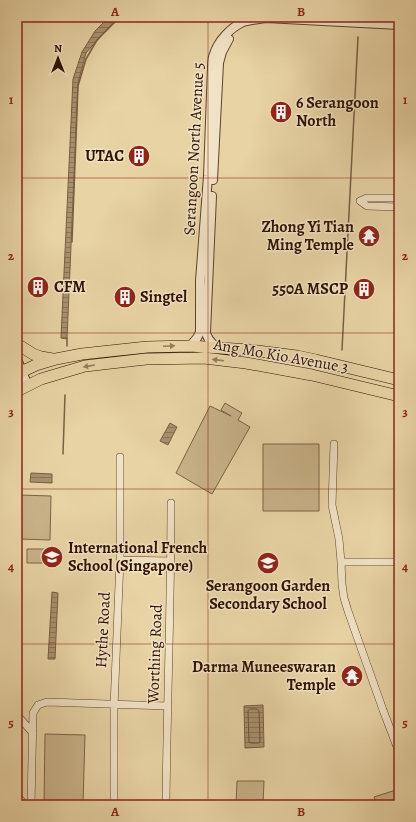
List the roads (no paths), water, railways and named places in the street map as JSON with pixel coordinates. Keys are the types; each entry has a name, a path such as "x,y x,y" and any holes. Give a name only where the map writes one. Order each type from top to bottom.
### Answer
{"highway":[{"path":"17,344 33,354 41,357 56,359"},
{"name":"Ang Mo Kio Avenue 3","path":"20,373 36,365 82,354 147,347 190,346 250,350 316,360 399,380"},
{"name":"Ang Mo Kio Avenue 3","path":"17,391 41,379 85,366 146,359 204,358 246,363 312,375 399,396"}],"street":[{"name":"Serangoon North Avenue 5","path":"190,346 200,332 200,281 207,184 212,67 213,56 216,48 224,36 244,22 266,18 399,25"},
{"name":"Serangoon North Avenue 5","path":"216,347 207,337 206,332 207,286 219,63 222,52 228,40 234,33 245,27 264,23 399,30"},
{"path":"17,159 17,165"},
{"path":"399,198 367,198 360,201 367,206 399,207"},
{"path":"377,198 377,207"},
{"path":"17,359 20,373 28,386"},
{"path":"334,444 332,505 338,534 345,602 399,752"},
{"name":"Hythe Road","path":"114,805 114,704 120,560 120,457"},
{"name":"Worthing Road","path":"166,805 171,503"},
{"path":"120,560 171,561"},
{"path":"341,562 399,562"},
{"path":"31,805 33,713 38,705 46,702 167,706"},
{"path":"17,715 33,733"},
{"path":"17,796 24,805"}],"water":[{"path":"109,17 118,17 86,53 78,83 67,339 61,338 73,79 82,52 95,31"},
{"path":"170,423 177,427 168,445 160,441"},
{"path":"31,473 52,474 52,483 30,482"},
{"path":"52,592 58,593 55,659 48,659"},
{"path":"263,705 264,747 245,748 244,706"}],"waterway":[{"path":"72,242 78,86 86,59 97,40 120,17"},
{"path":"342,350 358,37"},
{"path":"67,338 67,346"},
{"path":"63,454 65,395"}],"place":[{"name":"6 Serangoon North","path":"281,112"},
{"name":"UTAC","path":"139,156"},
{"name":"Zhong Yi Tian Ming Temple","path":"369,236"},
{"name":"CFM","path":"38,287"},
{"name":"550A MSCP","path":"364,289"},
{"name":"Singtel","path":"125,297"},
{"name":"International French School (Singapore)","path":"52,557"},
{"name":"Serangoon Garden Secondary School","path":"268,563"},
{"name":"Darma Muneeswaran Temple","path":"352,676"}]}
